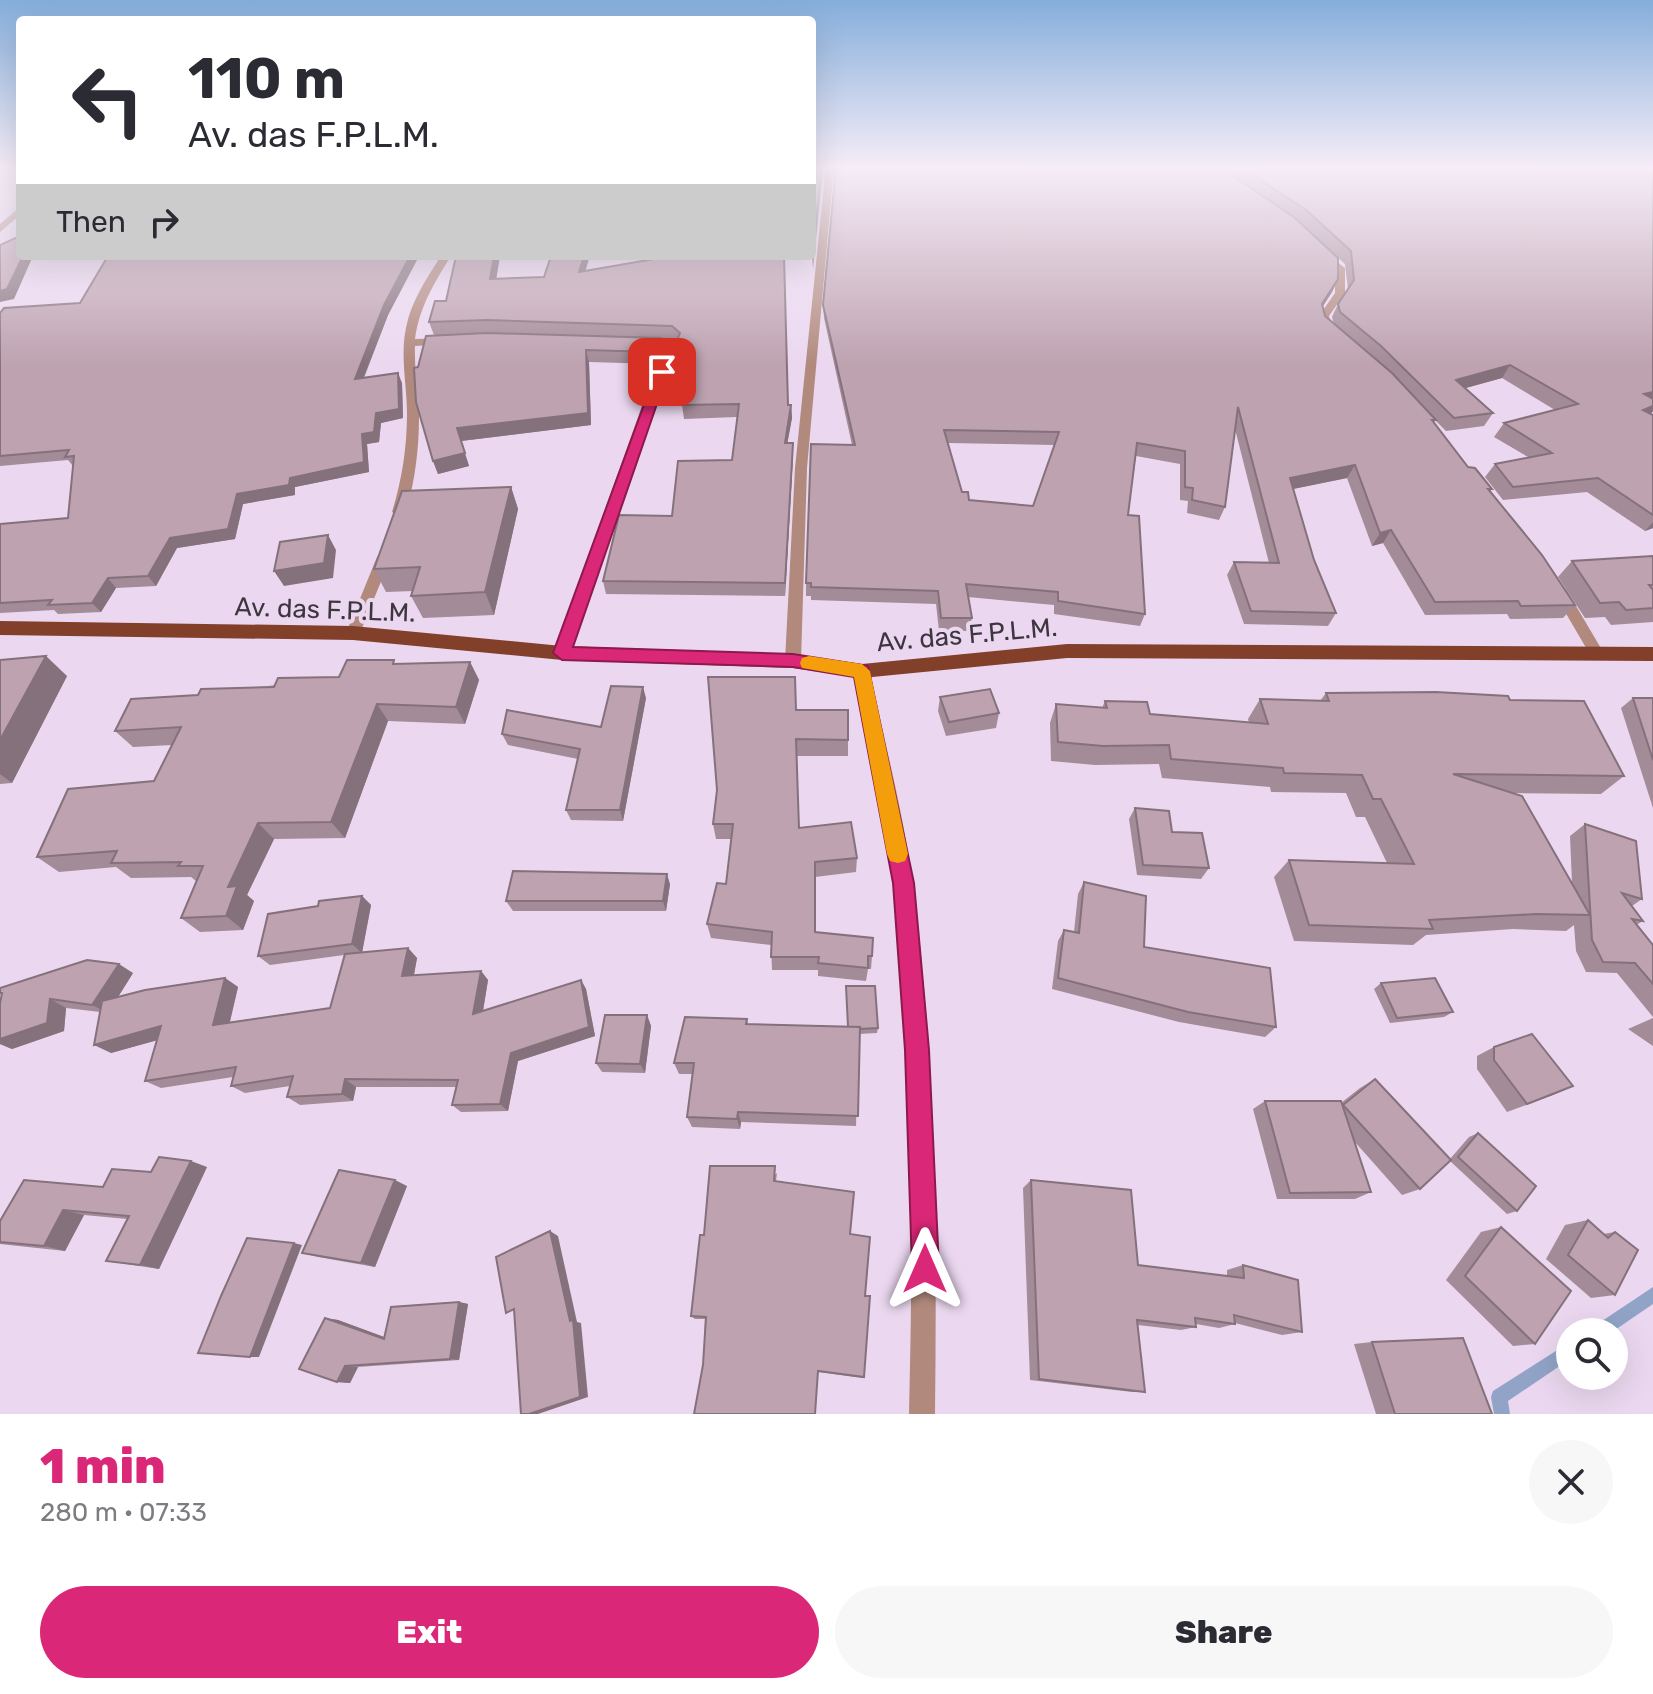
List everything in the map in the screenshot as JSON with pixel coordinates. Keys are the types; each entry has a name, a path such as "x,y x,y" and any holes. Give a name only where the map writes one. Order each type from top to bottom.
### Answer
{"main road":[{"name":"Av. das F.P.L.M.","path":"0,628 353,633 562,653 793,661 862,671 1067,651 1653,654"}],"street":[{"path":"793,661 801,468 824,233"},
{"path":"1317,249 1340,268 1340,293 1324,316 1326,327 1337,336"},
{"path":"393,530 403,502 411,458 409,343 419,301 444,260"},
{"path":"409,343 464,340"},
{"path":"562,653 650,400 674,345 629,342"},
{"path":"353,633 389,543"},
{"path":"1556,585 1597,654"},
{"path":"862,671 903,883 913,1004 926,1240 922,1414"}],"building":[{"path":"830,233 1311,233 1338,258 1338,279 1322,304 1325,316 1392,373 1436,420 1432,420 1468,467 1475,468 1492,489 1488,489 1542,555 1575,605 1521,606 1518,601 1435,602 1391,530 1380,533 1355,465 1290,478 1314,560 1336,613 1251,611 1234,562 1279,563 1238,407 1225,507 1192,500 1193,488 1185,487 1185,451 1137,443 1128,515 1139,516 1145,614 1058,601 1058,592 966,584 972,618 941,618 938,591 811,587 811,583 806,583 811,444 855,445 823,305","holes":["944,430 1059,432 1033,506 969,500 968,492 962,492"]},
{"path":"1331,233 1653,233 1653,392 1644,394 1653,399 1653,406 1643,410 1653,415 1653,515 1598,478 1513,487 1495,464 1552,453 1504,423 1578,404 1510,365 1456,380 1493,413 1454,418 1381,346 1340,312 1338,304 1354,280 1351,251"},
{"path":"16,238 16,260 21,260 7,289 0,291 0,245"},
{"path":"106,260 408,260 384,305 355,379 398,373 399,409 376,413 374,432 362,434 364,462 290,478 289,485 237,494 228,529 170,538 148,576 108,578 92,603 48,605 52,600 0,603 0,524 68,518 74,456 65,457 69,450 0,456 0,313 4,308 80,303"},
{"path":"455,260 493,260 490,279 544,277 550,260 583,260 579,272 648,260 784,260 788,405 791,405 785,443 793,443 785,583 603,581 619,515 672,516 678,461 732,460 739,404 682,405 684,380 661,379 680,333 672,326 487,320 429,322 435,301 446,301"},
{"path":"487,333 661,338 655,352 586,350 588,413 457,428 465,453 433,461 416,402 414,368 418,367 426,336"},
{"path":"511,487 485,592 411,596 420,567 374,569 402,491"},
{"path":"328,535 324,563 274,571 280,542"},
{"path":"1653,556 1653,585 1649,585 1653,590 1653,608 1626,610 1619,602 1600,603 1572,561"},
{"path":"46,656 0,740 0,660"},
{"path":"347,660 394,660 393,664 470,662 456,707 377,704 331,822 258,823 228,887 237,886 226,916 181,918 203,866 178,866 181,862 111,863 117,851 37,857 68,789 154,781 181,727 115,731 131,699 198,695 201,689 274,687 278,678 339,677"},
{"path":"708,677 795,677 796,710 848,710 848,740 796,739 799,828 851,822 857,858 815,862 815,932 873,938 868,968 818,963 819,957 771,957 772,932 707,924 717,883 726,884 733,824 713,824 717,790"},
{"path":"611,686 643,687 620,810 566,810 580,749 502,734 507,710 601,727"},
{"path":"990,689 999,713 949,722 940,697"},
{"path":"1436,692 1508,696 1510,700 1584,701 1624,776 1453,774 1522,796 1590,915 1536,914 1429,920 1433,929 1309,925 1289,860 1414,864 1381,799 1373,799 1362,775 1284,773 1283,768 1171,759 1169,745 1103,746 1058,742 1056,704 1107,708 1105,701 1147,702 1150,714 1268,724 1260,699 1329,701 1326,693"},
{"path":"1633,698 1653,698 1653,760"},
{"path":"1135,808 1169,811 1172,832 1202,833 1209,868 1143,865"},
{"path":"1585,824 1636,841 1642,899 1622,893 1643,921 1632,919 1653,945 1653,984 1635,963 1603,962 1592,940"},
{"path":"513,871 667,874 663,901 506,901"},
{"path":"1084,882 1146,896 1144,947 1270,968 1276,1027 1188,1012 1058,978 1064,930 1079,933"},
{"path":"362,896 352,944 258,956 268,914 318,906 319,901"},
{"path":"408,948 402,976 481,971 473,1014 581,980 589,1027 511,1053 500,1104 452,1105 458,1080 345,1079 342,1094 287,1097 293,1076 231,1086 236,1067 145,1081 161,1026 94,1045 102,1001 145,990 225,978 213,1025 330,1008 345,954"},
{"path":"87,960 119,964 92,1005 50,999 47,1023 0,1039 0,988"},
{"path":"1435,978 1453,1012 1397,1018 1381,983"},
{"path":"846,986 875,986 878,1028 848,1027"},
{"path":"605,1015 647,1015 640,1064 596,1063"},
{"path":"685,1017 747,1019 746,1024 860,1027 858,1116 738,1112 737,1119 687,1117 694,1063 674,1063"},
{"path":"1532,1034 1573,1086 1527,1104 1494,1060 1494,1047"},
{"path":"1375,1079 1451,1160 1420,1189 1343,1105"},
{"path":"1265,1101 1341,1101 1371,1192 1290,1193"},
{"path":"1478,1133 1536,1186 1517,1211 1458,1157"},
{"path":"159,1157 191,1161 140,1265 106,1261 129,1216 63,1210 44,1246 0,1242 0,1221 24,1180 103,1187 112,1169 151,1172"},
{"path":"710,1166 775,1166 774,1181 854,1192 850,1234 870,1237 865,1296 870,1296 864,1377 818,1371 815,1414 694,1414 703,1365 706,1317 691,1316 700,1235 704,1235"},
{"path":"339,1170 395,1180 361,1263 302,1253"},
{"path":"1031,1180 1131,1190 1138,1265 1244,1278 1243,1265 1298,1280 1302,1332 1234,1315 1235,1324 1195,1318 1196,1327 1137,1320 1145,1392 1039,1379"},
{"path":"1588,1220 1608,1238 1615,1232 1638,1250 1615,1295 1568,1255"},
{"path":"1501,1227 1571,1291 1535,1344 1465,1276"},
{"path":"550,1231 570,1321 573,1320 580,1397 521,1414 514,1309 506,1313 496,1257"},
{"path":"247,1238 294,1243 250,1357 198,1353 221,1296"},
{"path":"459,1302 450,1359 345,1366 337,1382 299,1369 325,1318 384,1339 391,1307"},
{"path":"1463,1338 1492,1414 1395,1414 1372,1342"}],"waterway":[{"path":"1619,1318 1653,1295"},
{"path":"1502,1414 1499,1397 1556,1359"}],"slow traffic":[{"path":"809,663 862,671 898,854"}],"route":[{"path":"662,372 562,653 793,661 862,671 903,883 917,1050 925,1269"}]}
